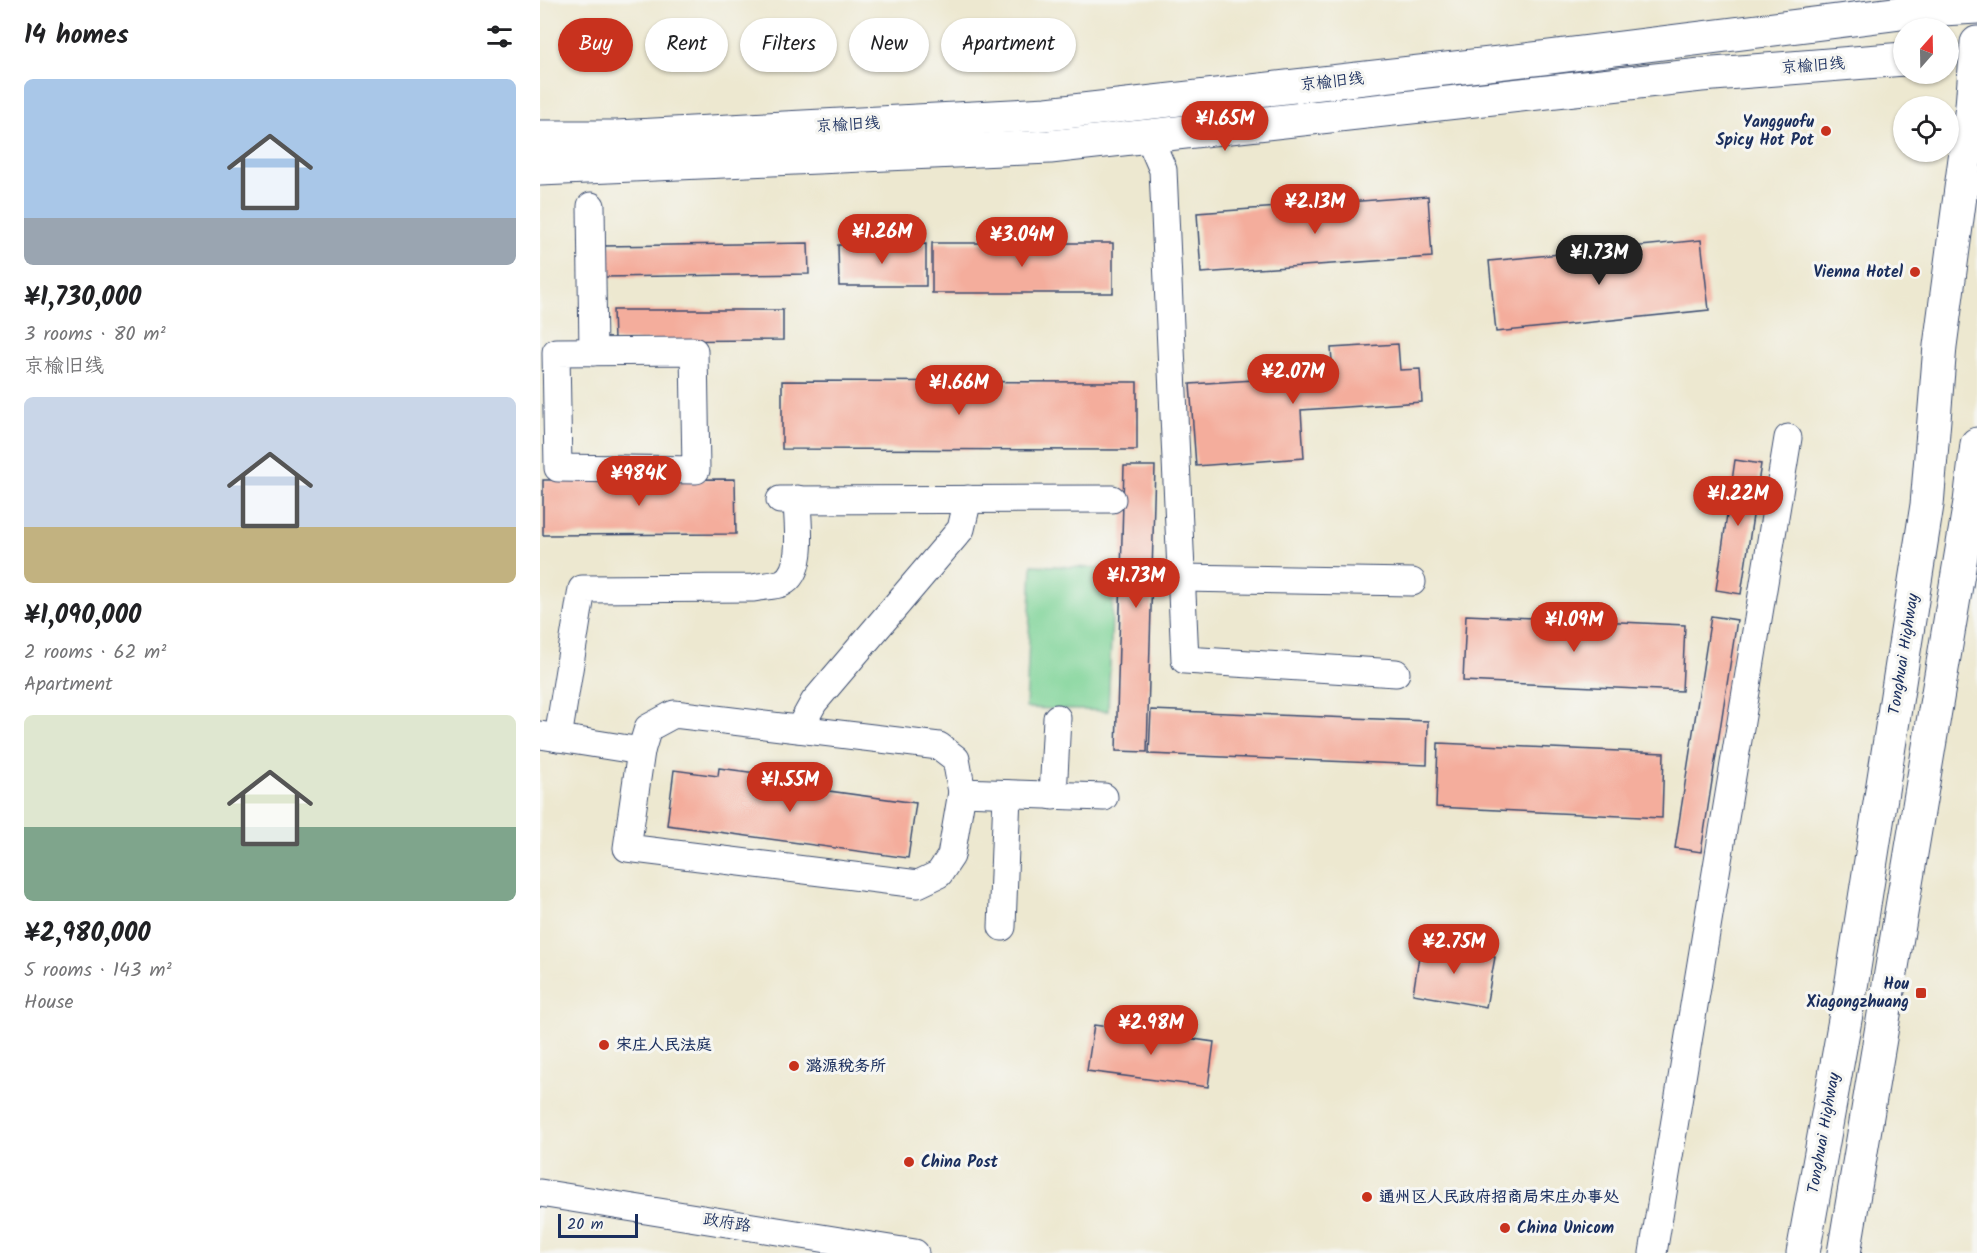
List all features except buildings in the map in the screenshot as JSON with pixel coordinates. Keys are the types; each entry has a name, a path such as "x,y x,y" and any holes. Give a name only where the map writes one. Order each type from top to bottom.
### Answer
{"main road":[{"name":"京榆旧线","path":"540,137 617,137 1047,114 1542,58 1925,10 1977,7"},
{"name":"Tonghuai Highway","path":"1803,1253 1852,981 1927,506 1940,346 1972,106 1969,50"},
{"name":"京榆旧线","path":"540,169 1050,147 1701,75 1893,60"},
{"path":"1844,1253 1970,502 1977,444"}],"street":[{"path":"1148,135 1163,170 1185,660 1396,673"},
{"path":"591,206 593,352"},
{"path":"694,351 696,470 558,468 556,352 593,352 694,351"},
{"path":"1653,1253 1788,438"},
{"path":"641,751 549,737 582,589 754,588 782,583 794,570 798,548 788,499 1112,499"},
{"path":"798,729 813,702 961,529 968,499"},
{"path":"1183,578 1412,582"},
{"path":"674,714 939,746 956,759 962,792 951,856 939,874 918,884 627,848 641,751 648,728 674,714"},
{"path":"1053,796 1057,718"},
{"path":"962,792 1104,797"},
{"path":"1002,927 1007,794"},
{"name":"政府路","path":"540,1193 915,1253"}],"green space":[{"path":"1032,565 1114,569 1108,711 1026,708"}],"place":[{"name":"Yangguofu Spicy Hot Pot","path":"1826,131"},
{"name":"Vienna Hotel","path":"1915,272"},
{"name":"Hou Xiagongzhuang","path":"1921,993"},
{"name":"宋庄人民法庭","path":"604,1045"},
{"name":"潞源税务所","path":"794,1066"},
{"name":"China Post","path":"909,1162"},
{"name":"通州区人民政府招商局宋庄办事处","path":"1367,1197"},
{"name":"China Unicom","path":"1505,1228"}]}
